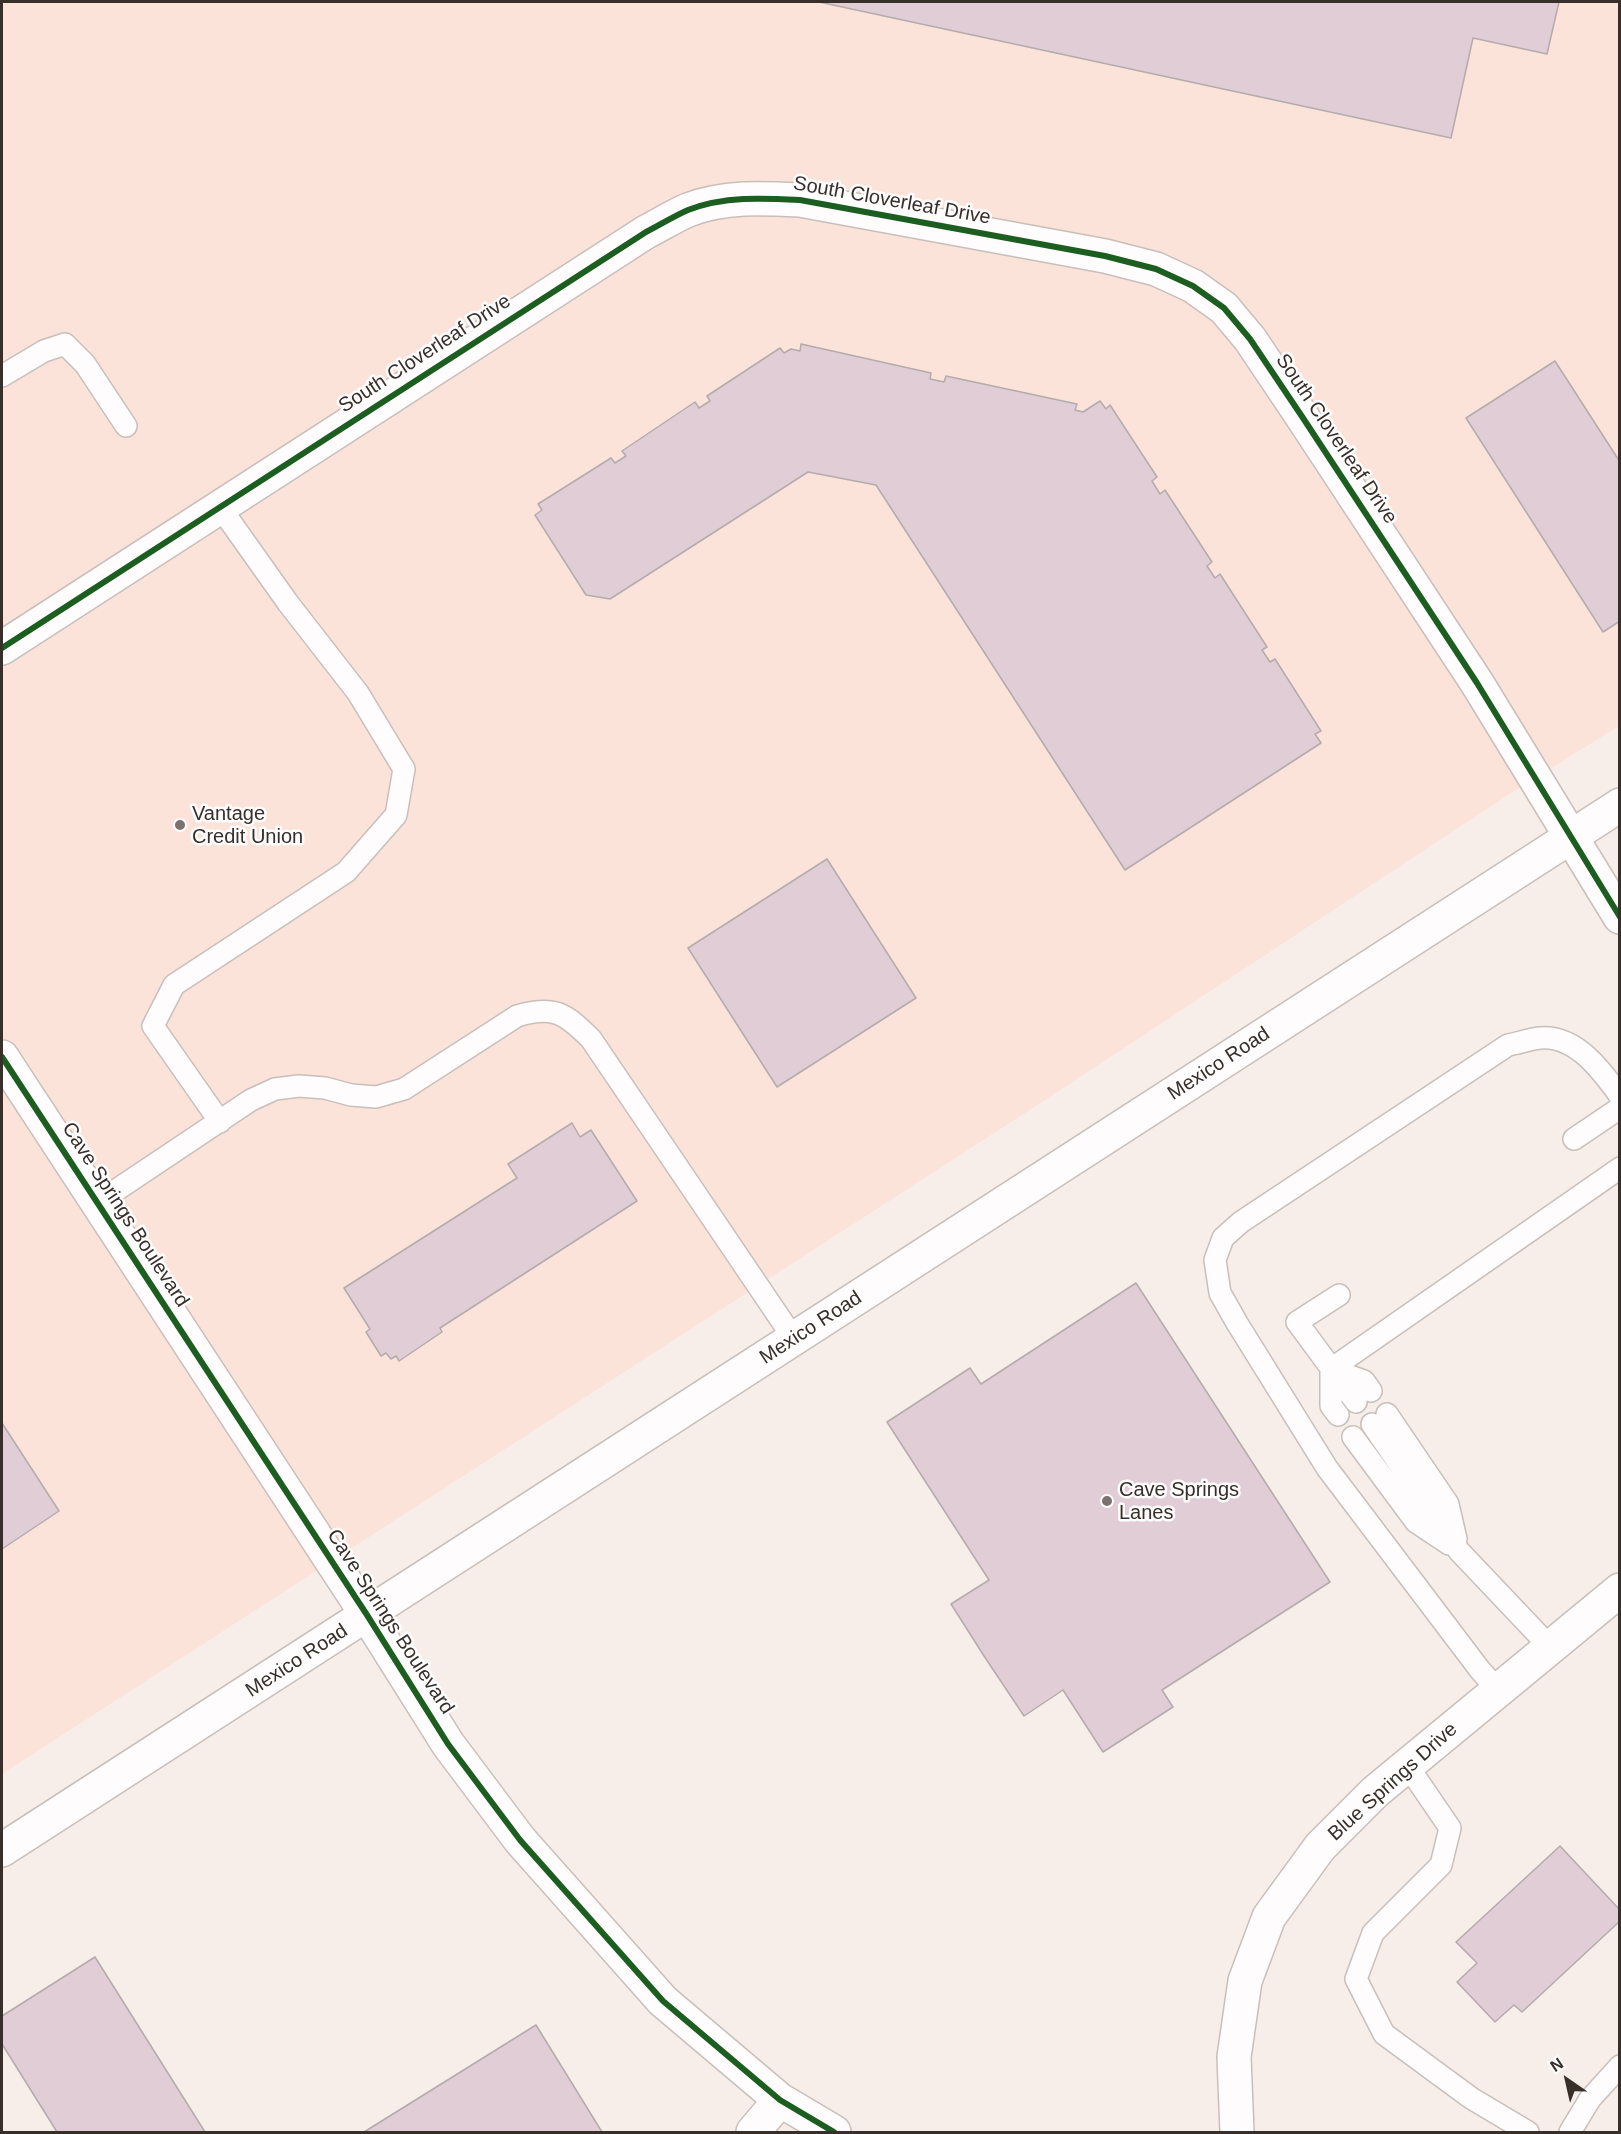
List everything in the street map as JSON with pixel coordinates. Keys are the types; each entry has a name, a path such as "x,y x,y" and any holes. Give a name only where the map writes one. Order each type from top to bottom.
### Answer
{"street":[{"name":"South Cloverleaf Drive","path":"2,648 646,232 686,211 713,202 757,198 800,200 1105,256 1156,269 1193,286 1224,308 1250,339 1477,683 1620,917"},
{"name":"Mexico Road","path":"2,1850 1620,805"},
{"name":"Cave Springs Boulevard","path":"2,1058 368,1615 448,1744 520,1840 663,2001 780,2100 834,2133"},
{"name":"Blue Springs Drive","path":"1237,2133 1234,2057 1245,1981 1269,1917 1320,1846 1376,1792 1620,1590"},
{"path":"753,2133 780,2100"}],"lane":[{"path":"2,376 44,351 65,344 85,364 126,426"},
{"path":"220,507 288,603 358,693 404,769 396,815 346,872 174,985 153,1026 220,1122"},
{"path":"97,1203 251,1100 275,1089 299,1086 325,1088 351,1095 376,1097 404,1089 517,1016 537,1011 554,1011 573,1021 591,1039 794,1339"},
{"path":"1498,1690 1480,1670 1327,1468 1220,1293 1215,1260 1223,1238 1241,1222 1508,1045 1542,1038 1571,1044 1602,1071 1620,1096"},
{"path":"1574,1139 1620,1108"},
{"path":"1331,1369 1620,1168"},
{"path":"1339,1295 1297,1322 1331,1369 1364,1381 1364,1397"},
{"path":"1331,1369 1331,1406 1338,1415"},
{"path":"1380,1419 1459,1551"},
{"path":"1353,1437 1416,1522 1459,1551 1550,1647"},
{"path":"1407,1765 1450,1828 1446,1846 1441,1865 1373,1933 1356,1979 1384,2034 1471,2098 1527,2133"},
{"path":"1570,2133 1590,2099 1620,2066"}],"shaded area":[{"path":"2,2 1619,2 1619,726 1505,797 1033,1108 2,1774"}],"building":[{"path":"819,2 1559,2 1547,54 1473,38 1451,138"},
{"path":"801,344 931,373 930,379 944,382 946,376 1077,404 1075,410 1083,412 1100,401 1106,409 1110,405 1157,477 1152,481 1160,494 1165,490 1212,562 1207,566 1215,578 1220,574 1267,647 1262,650 1270,662 1275,659 1321,731 1315,734 1321,743 1125,870 876,485 808,472 610,599 586,595 535,515 542,510 538,504 611,458 615,463 626,456 622,451 695,402 699,408 710,401 707,396 780,348 784,353 791,349 800,351"},
{"path":"1555,361 1620,462 1620,621 1603,632 1466,418"},
{"path":"827,859 916,998 777,1087 688,948"},
{"path":"572,1123 580,1137 591,1130 637,1201 440,1328 442,1332 399,1361 396,1356 391,1359 386,1353 381,1356 366,1332 370,1329 344,1288 517,1178 508,1164"},
{"name":"Cave Springs Lanes","path":"1136,1283 1330,1582 1162,1690 1173,1707 1103,1752 1063,1690 1024,1716 984,1656 951,1604 989,1580 887,1422 970,1368 981,1384"},
{"path":"2,1423 59,1511 2,1549"},
{"path":"1560,1846 1620,1910 1620,1921 1522,2012 1514,2005 1495,2022 1457,1982 1477,1963 1456,1942"},
{"path":"95,1957 205,2132 57,2132 2,2044 2,2016"},
{"path":"536,2025 602,2132 364,2132"}],"cycle path":[{"path":"2,648 646,232 688,210 715,202 757,199 800,200 1105,256 1156,269 1193,286 1224,308 1250,339 1477,683 1620,917"},
{"path":"2,1057 367,1615 448,1744 520,1840 663,2001 780,2100 834,2132"}],"place":[{"name":"Vantage Credit Union","path":"180,825"},
{"name":"Cave Springs Lanes","path":"1107,1501"}]}
